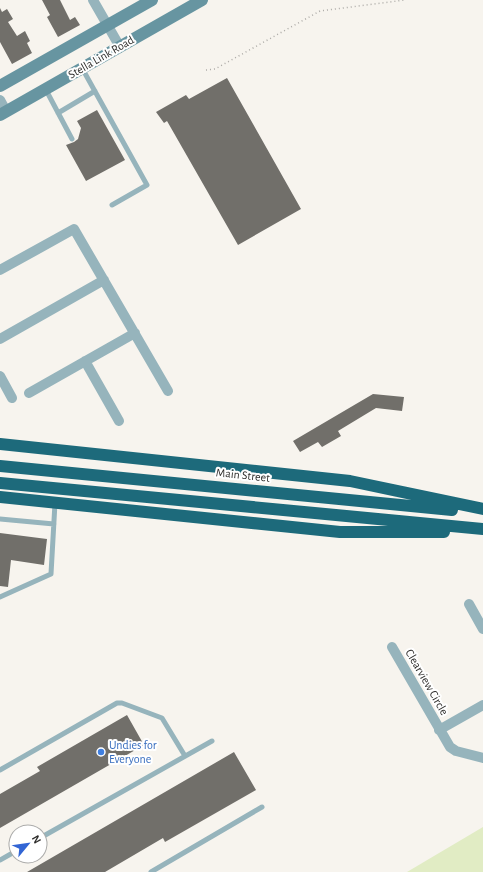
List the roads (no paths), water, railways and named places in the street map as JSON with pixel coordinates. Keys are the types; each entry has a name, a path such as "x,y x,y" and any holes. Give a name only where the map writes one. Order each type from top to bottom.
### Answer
{"highway":[{"path":"0,444 350,480 483,509"},
{"name":"Main Street","path":"0,466 483,512"},
{"path":"0,484 483,529"},
{"path":"0,497 340,532 483,533"}],"main road":[{"name":"Stella Link Road","path":"0,86 152,0"},
{"name":"Stella Link Road","path":"3,113 202,0"}],"street":[{"path":"93,0 120,47"},
{"path":"0,100 3,113"},
{"path":"0,270 74,229 168,391"},
{"path":"0,339 104,280"},
{"path":"29,393 135,333"},
{"path":"85,361 119,421"},
{"path":"0,376 12,398"},
{"path":"469,604 483,629"},
{"name":"Clearview Circle","path":"392,648 450,747 456,751 483,758"},
{"name":"Clearview Circle","path":"439,730 483,705"}],"lane":[{"path":"82,68 147,185 112,205"},
{"path":"45,89 72,139"},
{"path":"58,113 95,91"},
{"path":"0,597 51,574 55,502"},
{"path":"0,519 54,524"},
{"path":"0,770 117,703 122,703 162,718 185,756"},
{"path":"48,833 212,741"},
{"path":"152,872 262,807"}],"place":[{"name":"Undies for Everyone","path":"101,752"}]}
